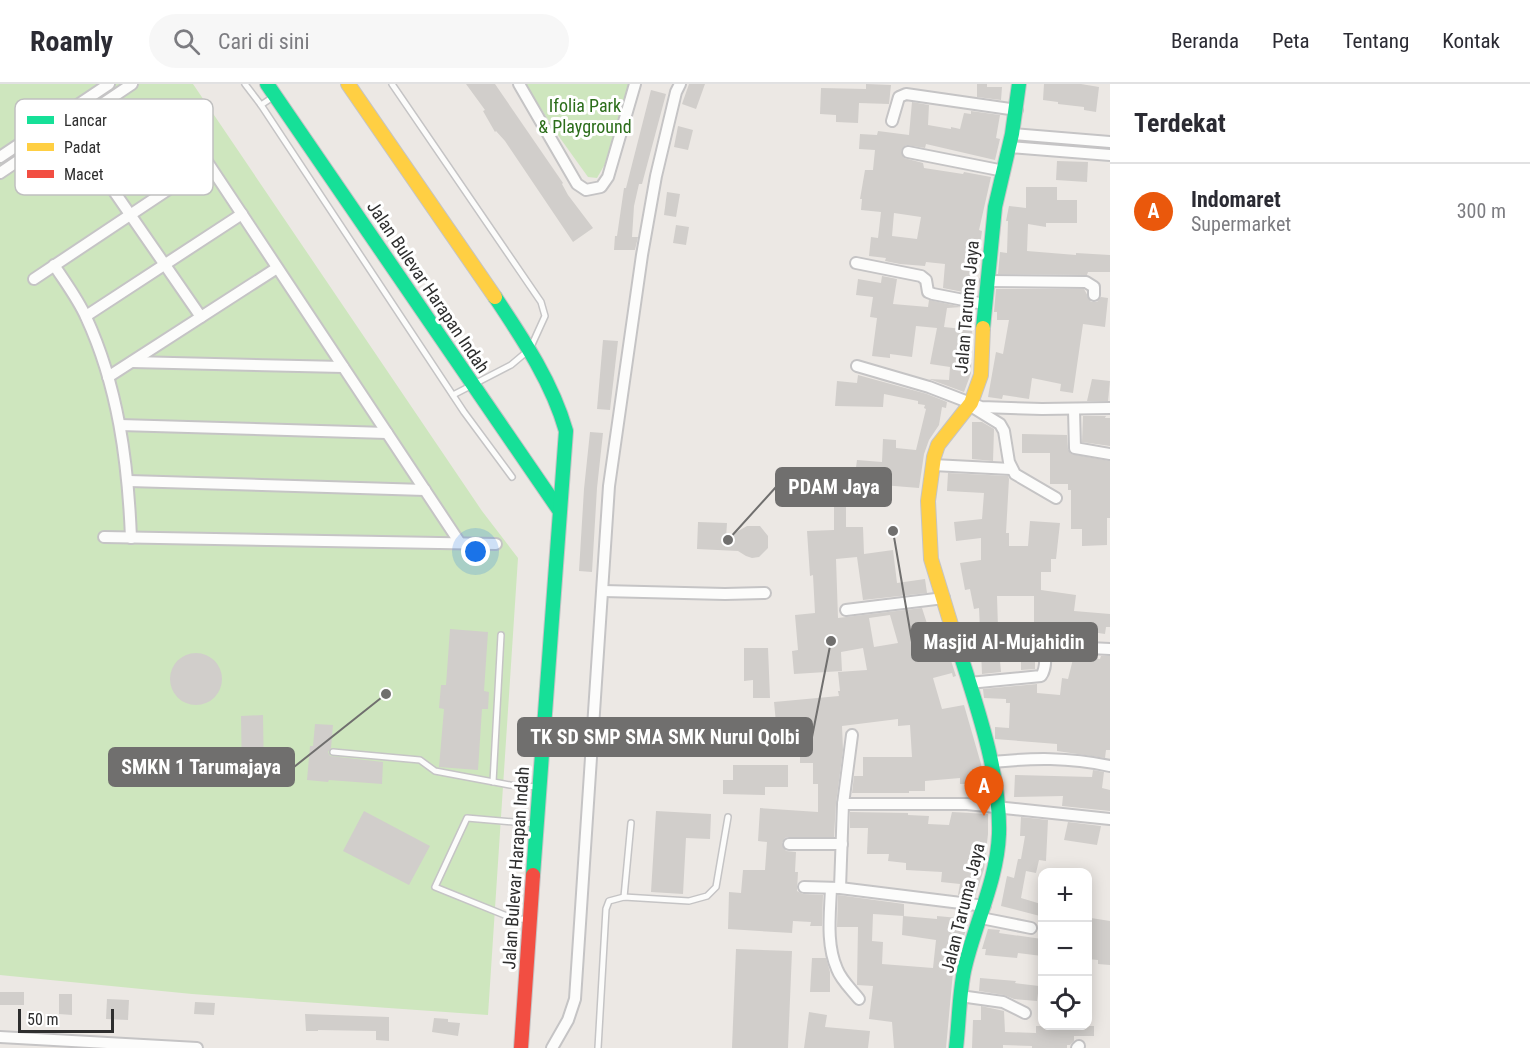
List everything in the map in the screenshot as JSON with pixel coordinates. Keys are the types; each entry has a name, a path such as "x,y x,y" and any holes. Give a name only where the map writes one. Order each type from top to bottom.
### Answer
{"street":[{"path":"88,99 110,84"},
{"path":"110,99 132,84"},
{"name":"Jalan Bulevar Harapan Indah","path":"348,84 530,349 561,413 566,431 522,1046"},
{"path":"519,84 577,184 586,190 601,187 608,177 635,84"},
{"path":"552,1048 568,1020 575,999 609,486 642,255 656,176 676,92 680,84"},
{"name":"Jalan Taruma Jaya","path":"956,1048 960,996 970,949 983,912 997,852 998,806 990,762 969,683 931,559 928,538 928,501 938,445 970,404 981,375 984,304 995,207 1017,110 1019,84"},
{"name":"Jalan Bulevar Harapan Indah","path":"271,90 559,510"},
{"path":"892,121 898,97 906,94 1017,110"},
{"path":"1011,140 1106,142 1106,156 1011,140"},
{"path":"0,157 15,147"},
{"path":"908,152 1004,171"},
{"path":"0,173 15,163"},
{"path":"213,170 460,543"},
{"path":"118,195 201,317"},
{"path":"34,279 160,195"},
{"path":"86,316 242,214"},
{"path":"856,263 921,276 926,280 928,292 984,304"},
{"path":"54,265 86,316 108,378 120,425 129,481 131,538"},
{"path":"108,378 277,268"},
{"path":"986,281 1086,282 1094,287 1094,295"},
{"path":"132,362 343,367"},
{"path":"857,366 929,387 981,407 1074,410 1110,408"},
{"path":"970,404 1000,424 1004,430 1011,469 1021,478 1056,498"},
{"path":"1074,410 1075,448 1110,454"},
{"path":"120,425 387,433"},
{"path":"933,465 1011,469"},
{"path":"129,481 425,490"},
{"path":"104,537 496,544"},
{"path":"603,591 765,593"},
{"path":"846,610 944,598"},
{"path":"969,683 1041,676 1048,646 1110,649"},
{"path":"852,735 843,804 842,844 830,928 832,953 837,970 859,999"},
{"path":"990,762 1053,758 1084,760 1110,766"},
{"path":"843,804 967,804 1110,819"},
{"path":"789,844 842,844"},
{"path":"804,886 835,888 983,912 1031,928"},
{"path":"960,996 1003,1002 1024,1013"},
{"path":"0,1037 197,1048"}],"lane":[{"path":"245,84 453,395 513,477"},
{"path":"392,84 541,302 545,316 530,349 511,365 453,395"},
{"path":"261,105 271,90"},
{"path":"493,782 501,634"},
{"path":"333,752 420,760 435,771 493,782 540,787"},
{"path":"598,1048 606,909 609,901 624,897 689,901 707,896 716,886 728,817"},
{"path":"531,920 512,918 435,887 467,818 537,824"},
{"path":"624,897 631,823"}],"green space":[{"path":"0,84 193,84 203,99 15,99 15,195 213,195 213,114 482,511 518,558 488,1015 192,994 0,975"},
{"name":"Ifolia Park & Playground","path":"525,84 629,84 605,164 597,178 588,177"}],"building":[{"path":"466,84 495,84 563,183 568,195 593,228 573,242 505,141 495,132 483,111 485,110"},
{"path":"689,84 705,84 696,109 682,104"},
{"path":"866,84 891,85 889,104 859,103 858,123 836,122 836,115 820,114 821,88 866,89"},
{"path":"977,84 1002,87 1001,100 977,97"},
{"path":"1044,84 1081,84 1099,87 1096,112 1084,110 1084,107 1043,100"},
{"path":"651,90 666,94 634,206 632,237 638,237 635,250 614,250 624,188 626,188"},
{"path":"912,102 929,105 928,125 951,129 951,127 960,129 964,113 971,114 971,111 1000,115 996,138 1000,139 995,160 926,144 925,148 906,145 901,151 904,158 923,163 924,168 991,177 979,230 982,231 974,290 963,289 963,292 943,288 945,264 926,262 925,266 900,264 885,261 886,258 869,256 871,237 878,238 881,212 861,210 862,199 860,199 865,170 873,170 875,150 859,149 860,134 877,135 878,131 909,135","holes":["894,213 921,217 917,239 892,236"]},
{"path":"678,126 693,130 688,150 674,147"},
{"path":"1057,161 1088,162 1087,182 1056,180"},
{"path":"1026,187 1057,187 1057,200 1077,200 1077,223 1046,223 1046,227 1028,224 1027,251 1110,255 1110,272 1088,272 1087,275 998,274 1000,252 1007,253 1008,221 1006,221 1009,206 1026,208"},
{"path":"667,192 680,194 676,217 664,215"},
{"path":"676,225 689,227 686,245 673,243"},
{"path":"882,276 897,279 893,304 928,307 929,300 962,307 947,308 944,327 972,330 971,373 964,392 929,379 949,380 950,367 930,364 937,328 916,326 912,357 890,354 890,358 872,356 877,318 870,317 873,297 856,295 858,279 881,283"},
{"path":"996,289 1084,289 1091,302 1097,302 1101,297 1108,298 1105,327 1083,324 1073,393 1060,391 1061,384 1032,378 1029,399 1003,395 1002,399 988,397 996,352 1003,354 1009,320 997,320 997,312 994,312"},
{"path":"603,340 618,341 610,410 597,409"},
{"path":"858,375 927,394 947,402 946,408 942,407 939,425 929,440 924,454 919,488 882,485 882,500 862,499 863,476 855,475 857,460 882,462 883,439 896,440 896,448 916,450 926,409 925,405 918,404 918,401 884,394 883,407 835,406 837,381 857,383"},
{"path":"1092,379 1110,381 1108,401 1087,401"},
{"path":"1083,416 1110,418 1110,446 1082,442"},
{"path":"972,422 982,422 994,429 993,461 972,459"},
{"path":"590,432 603,433 592,572 579,571"},
{"path":"1022,434 1067,435 1068,449 1071,454 1110,461 1110,518 1107,518 1107,545 1082,546 1082,529 1071,529 1071,490 1068,490 1068,484 1050,484 1050,453 1022,453"},
{"path":"948,473 1008,476 1006,533 1009,533 1009,546 1028,546 1030,521 1060,523 1056,559 1051,559 1051,572 1041,572 1041,590 1076,595 1074,611 1110,614 1110,627 1106,627 1105,634 1065,628 1035,628 1035,669 1021,670 1021,661 1000,661 1001,672 982,674 979,608 974,609 970,589 965,590 960,563 981,560 981,538 956,541 954,522 982,519 984,493 947,491","holes":["997,596 1034,596 1034,628 998,628"]},
{"path":"834,505 846,505 846,527 863,527 864,554 893,550 897,583 925,579 927,593 863,600 857,557 836,559 838,618 922,608 930,633 941,630 956,676 953,677 952,673 933,678 942,709 964,705 981,764 986,797 970,797 966,784 960,784 960,778 925,781 925,791 852,793 854,776 863,776 863,757 912,757 910,725 898,726 898,719 842,726 843,750 834,837 788,837 782,843 786,851 796,852 797,891 803,894 823,895 822,926 810,926 811,922 793,921 792,933 728,929 729,892 741,893 743,870 765,870 767,842 758,841 760,808 818,812 818,784 813,784 813,763 800,763 800,745 769,746 768,723 776,723 774,702 839,696 838,672 867,670 863,648 841,652 842,671 794,674 792,651 798,650 795,615 815,613 807,531 834,530","holes":["890,615 898,643 874,647 869,618"]},
{"path":"698,522 727,523 726,538 747,526 760,526 768,536 768,548 759,557 752,558 738,551 697,549"},
{"path":"450,629 488,632 484,691 489,692 488,709 482,709 478,770 439,767 444,709 439,708 441,685 446,685"},
{"path":"744,648 768,648 770,698 753,698 753,680 744,681"},
{"path":"191,653 201,653 215,660 222,679 215,698 201,705 191,705 181,701 174,694 170,684 170,674 174,664 181,657"},
{"path":"1074,655 1100,659 1101,656 1110,656 1110,750 1106,750 1105,758 1057,751 1057,744 995,739 995,727 1009,728 1010,703 1006,703 1006,699 984,698 983,689 1037,684 1037,693 1060,695 1062,678 1068,679"},
{"path":"263,715 264,777 242,778 241,716"},
{"path":"315,724 333,725 331,748 328,752 330,756 383,762 382,784 307,780 310,746 313,746"},
{"path":"733,765 788,765 788,787 765,787 765,795 723,794 723,780 733,780"},
{"path":"1093,770 1104,772 1102,788 1110,790 1110,811 1062,806 1063,796 1014,797 1015,775 1092,777"},
{"path":"364,811 430,846 409,885 343,851"},
{"path":"656,811 711,814 710,839 686,838 683,894 651,892"},
{"path":"850,812 908,813 908,815 929,816 928,824 949,825 952,812 988,814 984,869 975,897 958,895 960,884 941,882 942,872 906,870 906,863 888,861 889,854 867,854 868,828 850,828"},
{"path":"1021,817 1048,820 1046,861 1039,860 1036,873 1026,871 1021,898 1038,903 1038,915 1001,906 1007,876 1014,878 1018,859 1021,859 1025,836 1020,836"},
{"path":"1068,822 1101,826 1097,845 1064,840"},
{"path":"838,895 904,904 904,916 873,914 872,941 883,942 882,964 933,968 936,940 902,935 903,916 969,919 961,946 950,944 947,972 953,972 946,1048 894,1048 892,1022 869,1019 873,986 857,985 858,927 837,927"},
{"path":"1092,918 1110,921 1110,965 1098,964 1098,960 1092,959"},
{"path":"988,929 1000,930 999,933 1038,938 1038,956 1018,953 1017,958 985,955 986,949 982,949"},
{"path":"736,949 792,951 788,1048 732,1048"},
{"path":"812,958 826,958 830,972 830,992 810,992"},
{"path":"980,978 1016,981 1015,983 1038,986 1037,1001 1014,999 979,991"},
{"path":"0,992 24,992 24,1005 0,1005"},
{"path":"59,994 72,994 72,1015 59,1014"},
{"path":"107,999 129,1000 128,1020 106,1019"},
{"path":"195,1002 215,1003 214,1015 194,1014"},
{"path":"981,1006 1004,1011 1005,1032 1036,1033 1036,1026 1038,1030 1092,1030 1094,1026 1094,1036 1074,1036 1074,1041 1067,1045 1067,1048 1003,1045 1003,1048 972,1048 973,1020 981,1020"},
{"path":"809,1012 827,1015 825,1027 870,1031 868,1048 804,1048"},
{"path":"305,1014 389,1017 389,1041 376,1040 376,1031 306,1031"},
{"path":"434,1018 460,1023 458,1036 432,1032"}],"traffic: fast":[{"path":"267,84 559,510"},
{"path":"983,328 995,207 1012,134 1019,84"},
{"path":"495,297 545,378 566,431 533,875"},
{"path":"953,631 984,731 995,784 999,834 990,886 964,971 956,1048"}],"traffic: slow":[{"path":"348,84 495,297"},
{"path":"953,631 931,559 928,501 934,457 938,445 971,403 981,375 983,328"}],"traffic: jam":[{"path":"521,1048 533,875"}],"place":[{"name":"Masjid Al-Mujahidin","path":"893,531"},
{"name":"PDAM Jaya","path":"728,540"},
{"name":"TK SD SMP SMA SMK Nurul Qolbi","path":"831,641"},
{"name":"SMKN 1 Tarumajaya","path":"386,694"},
{"name":"Indomaret","path":"984,816"}]}
